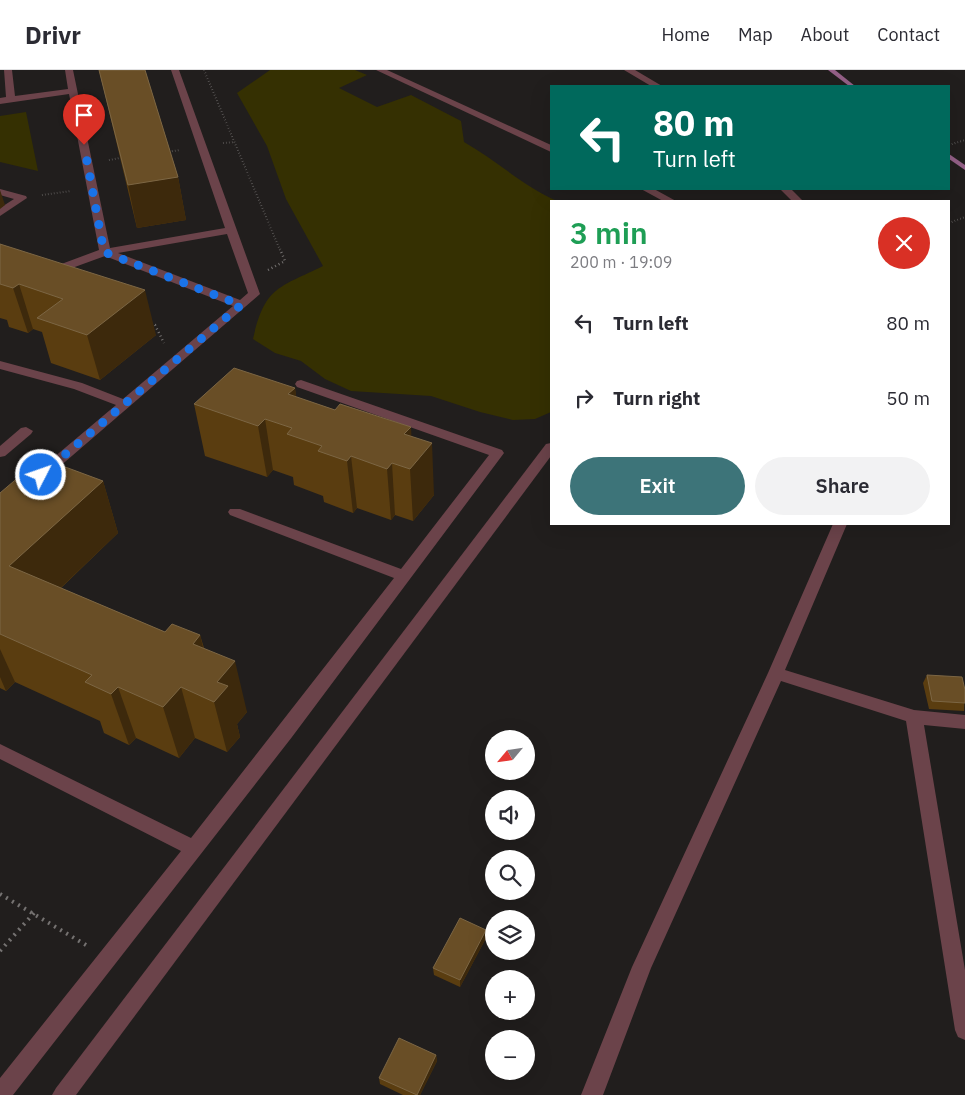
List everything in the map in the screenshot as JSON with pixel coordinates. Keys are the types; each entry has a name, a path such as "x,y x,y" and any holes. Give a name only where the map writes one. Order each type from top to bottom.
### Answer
{"lane":[{"path":"8,70 11,99"},
{"path":"69,70 104,252"},
{"path":"29,485 123,403 254,294 175,70"},
{"path":"380,70 550,149"},
{"path":"628,70 655,85"},
{"path":"0,101 73,91"},
{"path":"654,190 669,200"},
{"path":"785,190 797,200"},
{"path":"0,192 22,198"},
{"path":"0,213 22,198"},
{"path":"38,266 57,270 104,252 231,230"},
{"path":"104,252 241,305"},
{"path":"0,366 78,386 123,403"},
{"path":"0,1095 195,849 497,452 301,384"},
{"path":"0,453 26,431"},
{"path":"64,1095 550,448"},
{"path":"235,512 404,576"},
{"path":"592,1095 642,967 776,674 840,525"},
{"path":"776,674 914,717 965,722"},
{"path":"914,717 965,1030"},
{"path":"0,751 195,849"}],"path":[{"path":"204,70 285,261 249,280"},
{"path":"950,145 965,140"},
{"path":"22,198 91,188"},
{"path":"950,223 965,217"},
{"path":"145,322 154,325 173,361"},
{"path":"0,894 108,958"},
{"path":"0,951 34,913"}],"shaded area":[{"path":"270,70 355,70 367,75 339,88 377,107 411,95 461,121 464,142 533,188 555,200 550,200 550,412 535,419 513,420 480,412 431,396 351,391 325,379 301,361 275,353 253,339 263,308 269,298 285,285 323,266 286,199 267,146 237,93"},
{"path":"26,112 38,171 0,162 0,116"}],"building":[{"path":"99,70 145,70 178,177 128,185"},
{"path":"0,244 145,290 87,335 37,318 63,299 19,284 13,288 0,284"},
{"path":"234,368 295,388 288,394 335,410 340,404 411,427 404,434 432,443 410,469 392,463 387,469 351,456 347,461 318,451 322,446 287,434 292,428 265,419 258,426 194,404"},
{"path":"41,458 103,481 9,566 165,632 172,624 200,635 193,644 235,661 217,682 228,686 214,702 181,687 163,707 118,687 111,694 85,682 92,675 0,634 0,493"},
{"path":"927,675 962,677 965,703 932,701"},
{"path":"460,918 485,930 460,980 433,968"},
{"path":"399,1038 436,1055 417,1095 379,1078"}],"waterway":[{"path":"831,70 851,85"},
{"path":"950,157 965,168"}],"route":[{"path":"41,475 123,403 241,305 104,252 84,145"}]}
